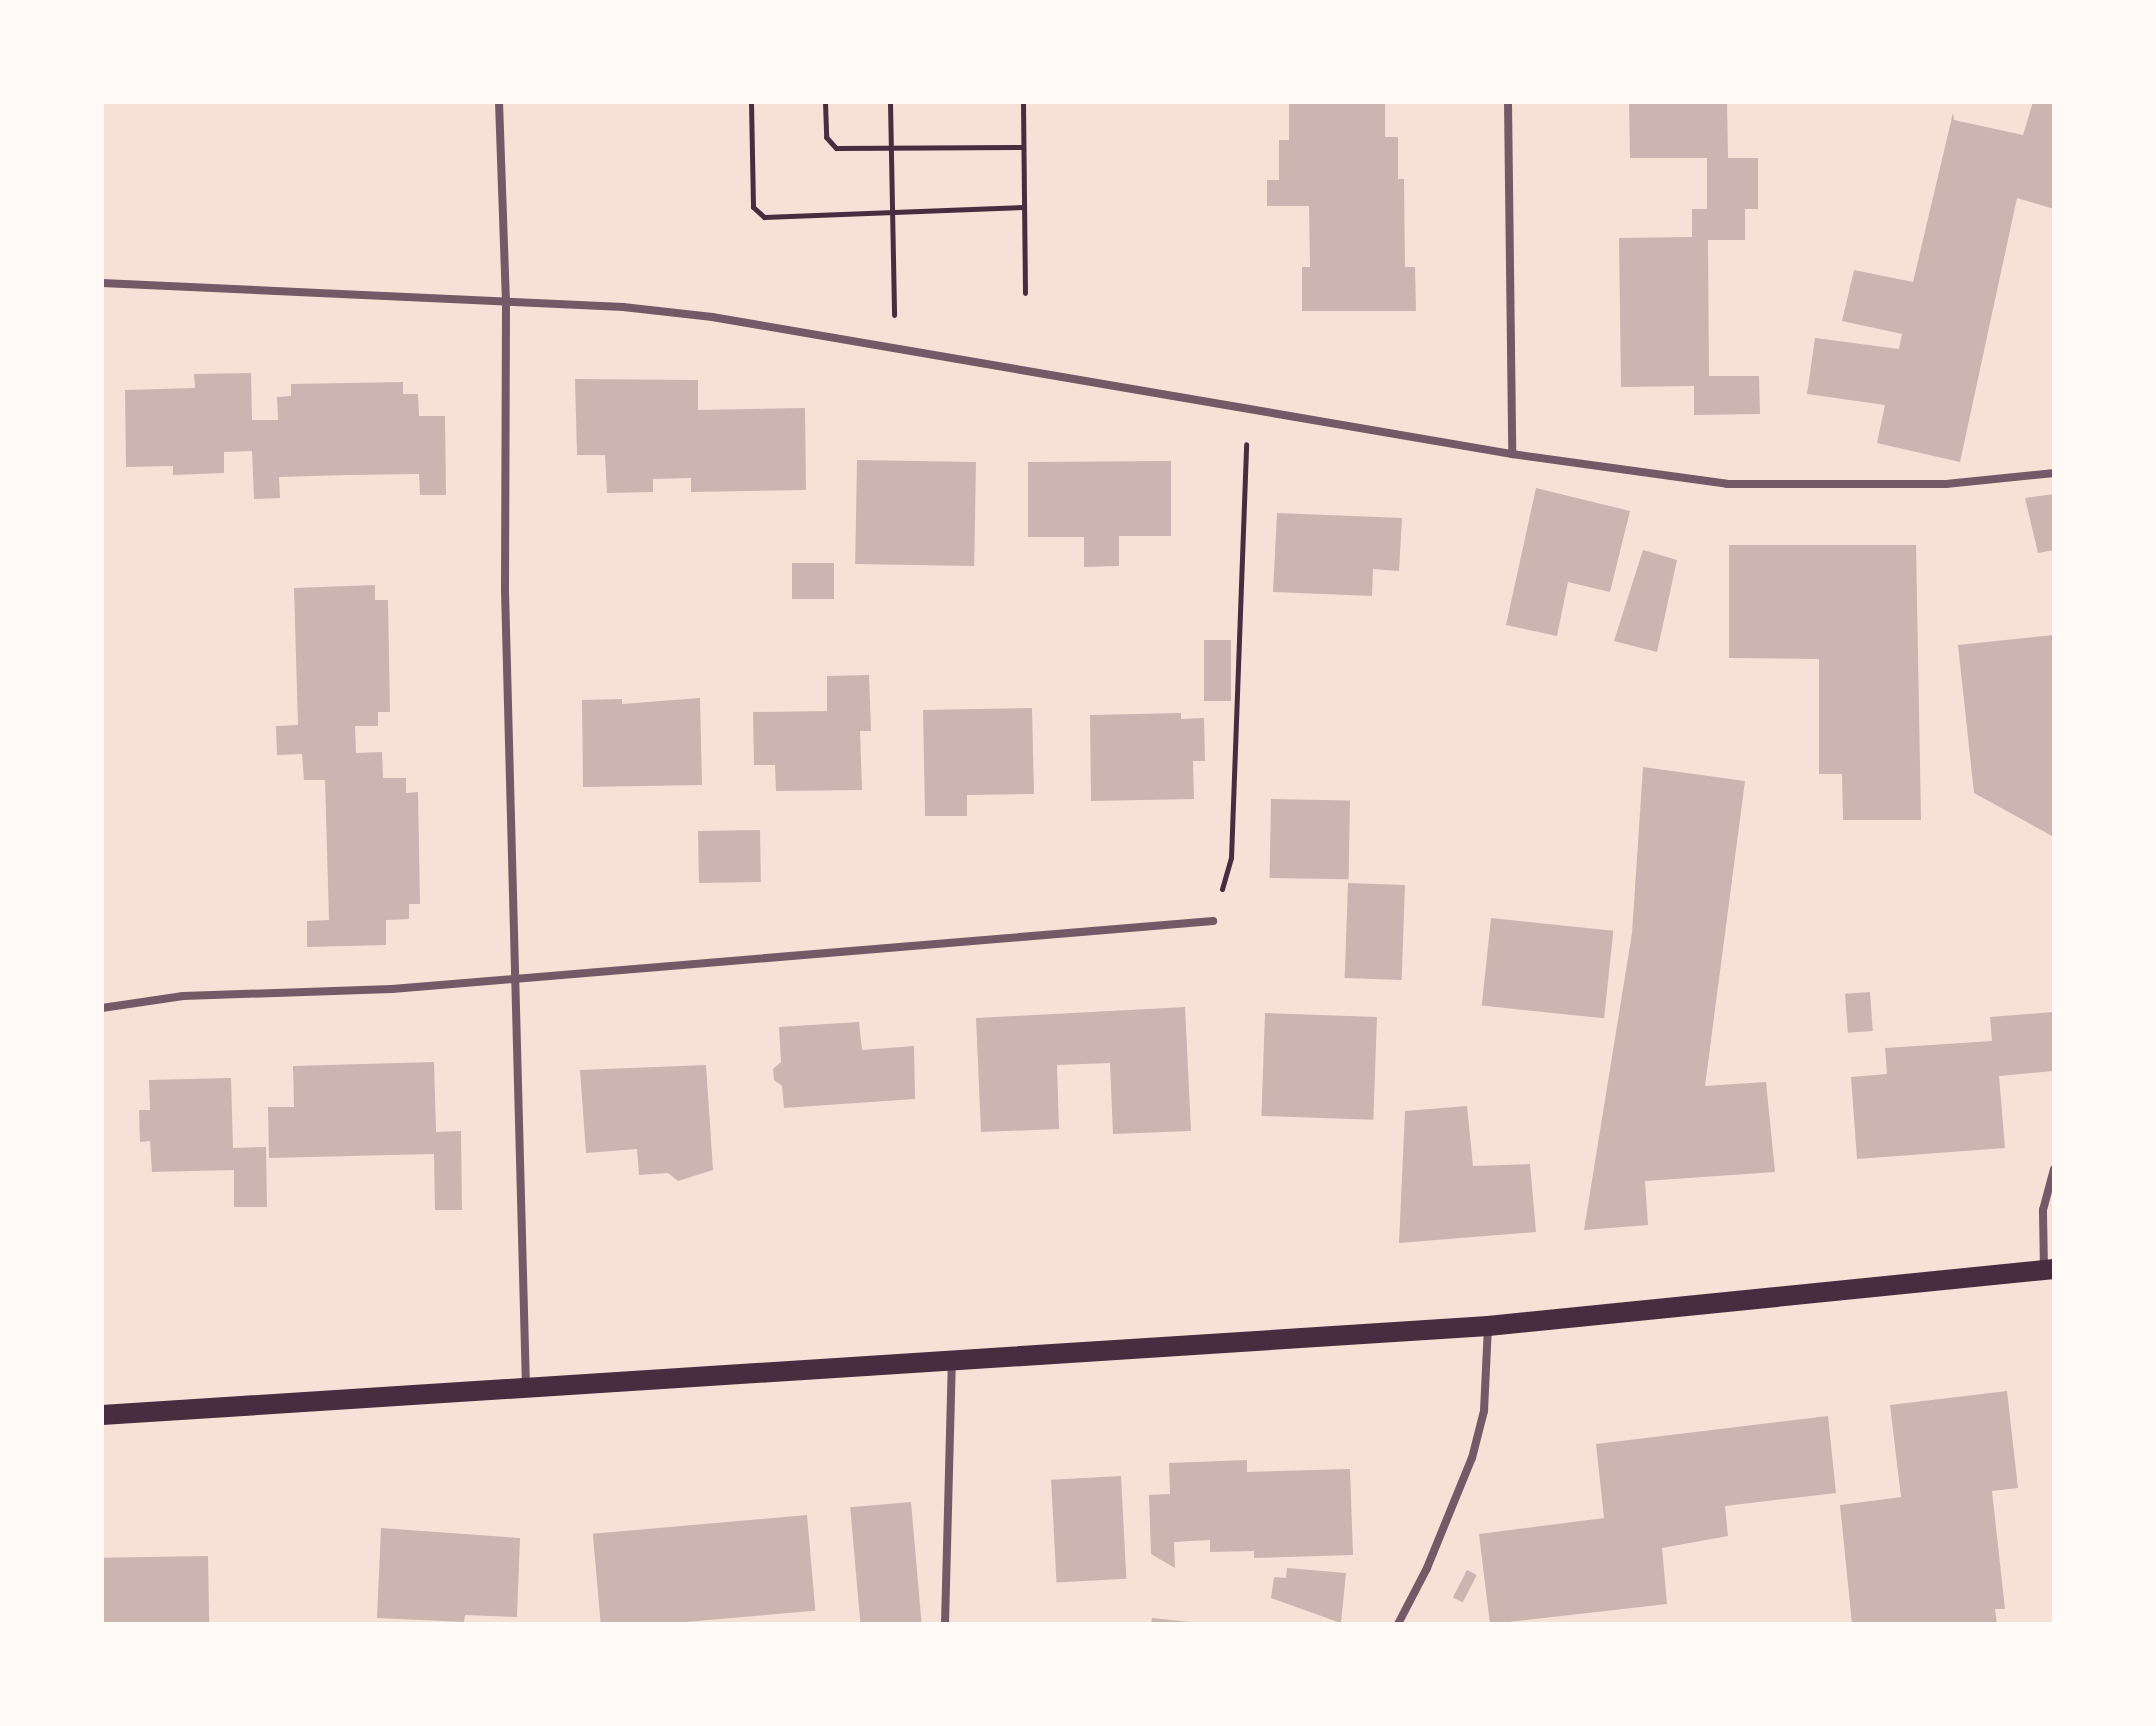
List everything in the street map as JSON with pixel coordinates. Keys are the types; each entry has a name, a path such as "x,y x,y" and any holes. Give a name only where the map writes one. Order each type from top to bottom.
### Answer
{"main road":[{"path":"102,1415 1488,1326 2049,1270"}],"street":[{"path":"499,102 506,303 505,591 526,1386"},
{"path":"1508,102 1512,454"},
{"path":"102,283 623,307 765,324 1512,454 1766,486 1946,484 2054,473"},
{"path":"102,1008 183,996 392,989 1213,921"},
{"path":"2049,1270 2043,1210 2054,1169"},
{"path":"1398,1624 1427,1568 1472,1458 1484,1411 1488,1326"},
{"path":"945,1624 952,1362"}],"path":[{"path":"751,102 756,212 764,217 893,209 1024,207"},
{"path":"825,102 829,144 891,149 1023,147"},
{"path":"890,102 896,299"},
{"path":"1023,102 1025,293"},
{"path":"1213,921 1231,858 1247,441"}],"building":[{"path":"1289,102 1385,102 1385,137 1398,137 1398,179 1404,179 1405,267 1415,267 1416,311 1302,311 1302,267 1310,267 1309,206 1267,206 1267,180 1279,180 1279,140 1289,140"},
{"path":"1629,102 1727,102 1728,158 1758,158 1758,209 1745,209 1745,240 1708,240 1709,376 1759,376 1760,414 1694,415 1694,386 1621,387 1619,238 1692,237 1692,209 1707,209 1707,158 1630,158"},
{"path":"2033,102 2054,102 2054,209 2017,198 1960,462 1877,443 1885,405 1807,394 1815,338 1899,349 1902,334 1842,321 1854,270 1913,282 1953,113 1954,120 2023,135"},
{"path":"251,373 252,420 278,420 277,397 291,396 291,384 403,382 403,394 418,394 419,416 445,416 446,495 420,495 419,474 349,475 279,477 280,498 254,499 252,451 224,452 224,473 173,475 173,466 126,467 125,390 195,388 194,374"},
{"path":"575,379 698,380 698,410 805,408 806,490 691,492 691,478 653,479 653,492 607,493 605,455 577,455"},
{"path":"857,460 976,462 974,566 855,564"},
{"path":"1171,461 1171,536 1119,536 1119,566 1084,567 1084,537 1028,537 1028,462"},
{"path":"1536,488 1630,511 1610,592 1568,582 1557,636 1506,625"},
{"path":"2054,494 2054,550 2038,553 2025,498"},
{"path":"1277,513 1402,518 1399,571 1373,569 1372,596 1273,592"},
{"path":"1729,545 1916,545 1921,820 1843,820 1842,774 1819,774 1819,659 1729,658"},
{"path":"1643,550 1677,560 1657,652 1614,641"},
{"path":"792,563 834,563 834,599 792,599"},
{"path":"375,585 375,600 388,600 390,712 378,712 378,726 355,726 356,753 382,752 383,778 406,778 406,793 418,792 420,904 409,904 409,919 386,920 386,945 307,947 307,921 329,920 325,780 304,780 302,754 277,755 276,726 298,725 294,588"},
{"path":"2054,635 2054,837 1974,793 1958,645"},
{"path":"1204,640 1231,640 1231,701 1204,701"},
{"path":"869,675 871,731 860,731 862,790 776,791 775,765 754,765 753,712 827,711 827,676"},
{"path":"700,698 702,785 583,787 582,700 622,699 622,704"},
{"path":"1032,708 1034,794 967,795 967,816 925,816 923,710"},
{"path":"1181,713 1181,719 1204,718 1205,761 1193,761 1194,799 1091,801 1090,715"},
{"path":"1643,767 1745,781 1705,1086 1766,1082 1775,1172 1645,1181 1648,1225 1584,1230 1632,933"},
{"path":"1271,799 1350,800 1349,879 1270,878"},
{"path":"760,830 761,882 699,883 698,831"},
{"path":"1348,883 1405,885 1402,980 1345,978"},
{"path":"1491,918 1613,931 1604,1018 1482,1006"},
{"path":"1870,992 1873,1031 1848,1033 1845,994"},
{"path":"1185,1007 1191,1131 1113,1134 1110,1063 1057,1065 1059,1129 981,1132 976,1018"},
{"path":"2054,1012 2054,1071 1999,1076 2005,1148 1857,1159 1851,1077 1887,1074 1885,1048 1992,1041 1990,1017"},
{"path":"1265,1013 1377,1017 1373,1120 1261,1116"},
{"path":"859,1022 862,1050 914,1046 915,1099 784,1108 782,1086 774,1080 773,1069 781,1062 779,1027"},
{"path":"434,1062 436,1132 461,1131 462,1210 435,1210 434,1154 269,1158 268,1107 294,1107 293,1066"},
{"path":"706,1065 713,1170 678,1181 668,1173 639,1175 637,1149 586,1153 580,1070"},
{"path":"231,1078 233,1148 266,1147 267,1207 234,1207 234,1170 152,1172 150,1141 140,1142 139,1110 150,1110 149,1080"},
{"path":"1467,1106 1473,1166 1530,1164 1536,1232 1399,1243 1405,1111"},
{"path":"2007,1391 2018,1488 1992,1491 2005,1609 1995,1609 1997,1624 1852,1624 1840,1505 1901,1497 1890,1405"},
{"path":"1828,1416 1836,1493 1725,1506 1728,1536 1662,1548 1667,1604 1490,1624 1479,1534 1604,1518 1596,1444"},
{"path":"1247,1460 1247,1472 1350,1469 1353,1555 1254,1558 1254,1551 1210,1552 1210,1540 1174,1542 1175,1568 1151,1554 1149,1495 1170,1494 1169,1463"},
{"path":"1121,1476 1126,1579 1056,1583 1051,1480"},
{"path":"911,1502 922,1624 860,1624 850,1507"},
{"path":"807,1515 815,1611 663,1624 601,1624 593,1534"},
{"path":"381,1528 520,1538 517,1617 465,1615 464,1622 377,1618"},
{"path":"208,1556 209,1624 103,1624 102,1558"},
{"path":"1287,1568 1346,1573 1341,1623 1271,1598 1274,1577 1286,1578"},
{"path":"1467,1570 1477,1575 1463,1603 1453,1598"},
{"path":"1152,1618 1190,1622 1151,1624"}]}
